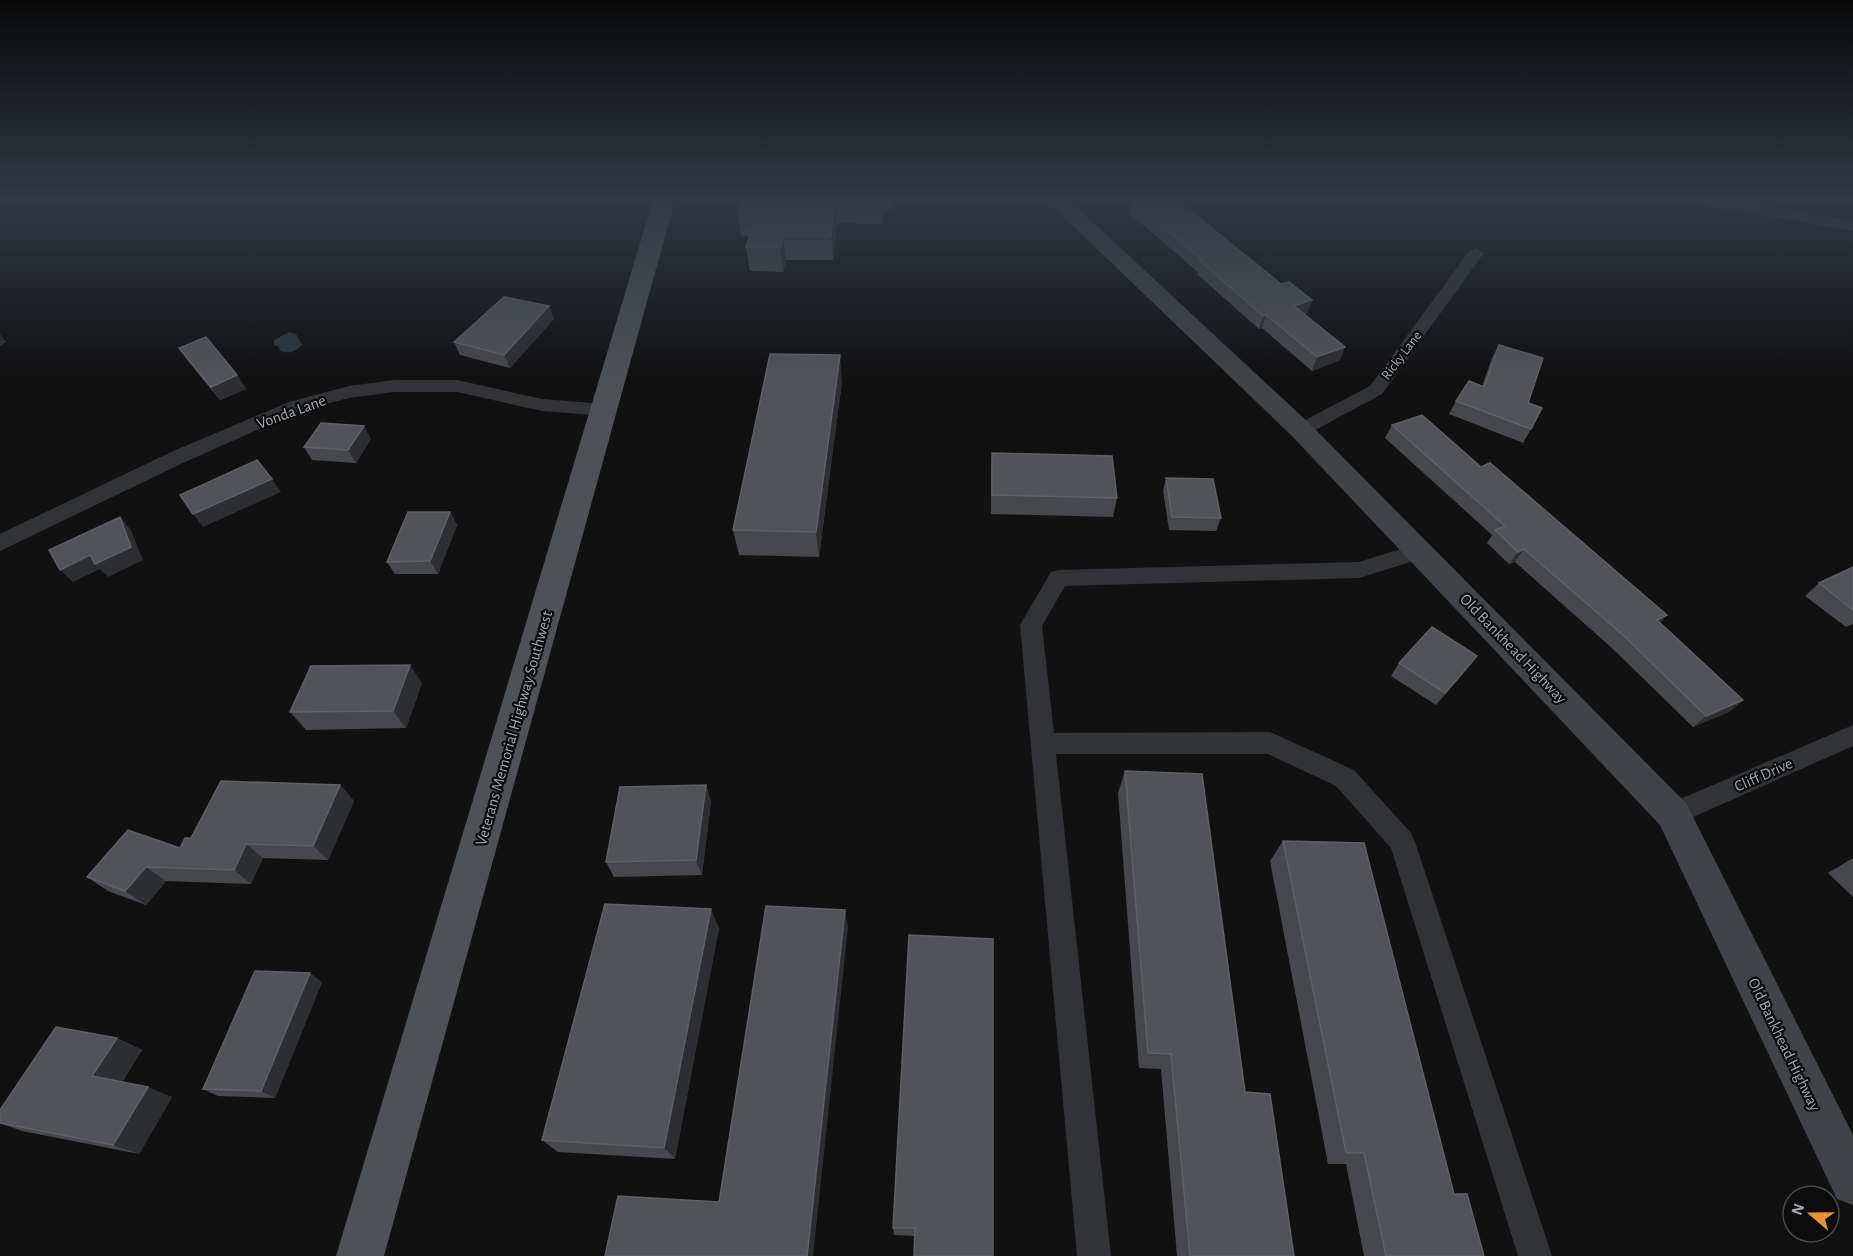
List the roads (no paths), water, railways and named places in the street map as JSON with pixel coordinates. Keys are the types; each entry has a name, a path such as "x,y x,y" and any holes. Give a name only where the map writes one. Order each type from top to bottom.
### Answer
{"main road":[{"name":"Veterans Memorial Highway Southwest","path":"360,1256 648,259"}],"street":[{"name":"Old Bankhead Highway","path":"1119,259 1301,429 1673,814 1853,1183"},
{"name":"Ricky Lane","path":"1301,429 1376,390 1472,259"},
{"name":"Vonda Lane","path":"0,543 178,457 296,406 350,392 394,386 457,386 542,405 605,410"},
{"path":"1094,1256 1031,625 1059,578 1359,570 1420,551"},
{"name":"Cliff Drive","path":"1673,814 1853,735"},
{"path":"1043,744 1270,743 1345,778 1402,842 1535,1256"}]}
